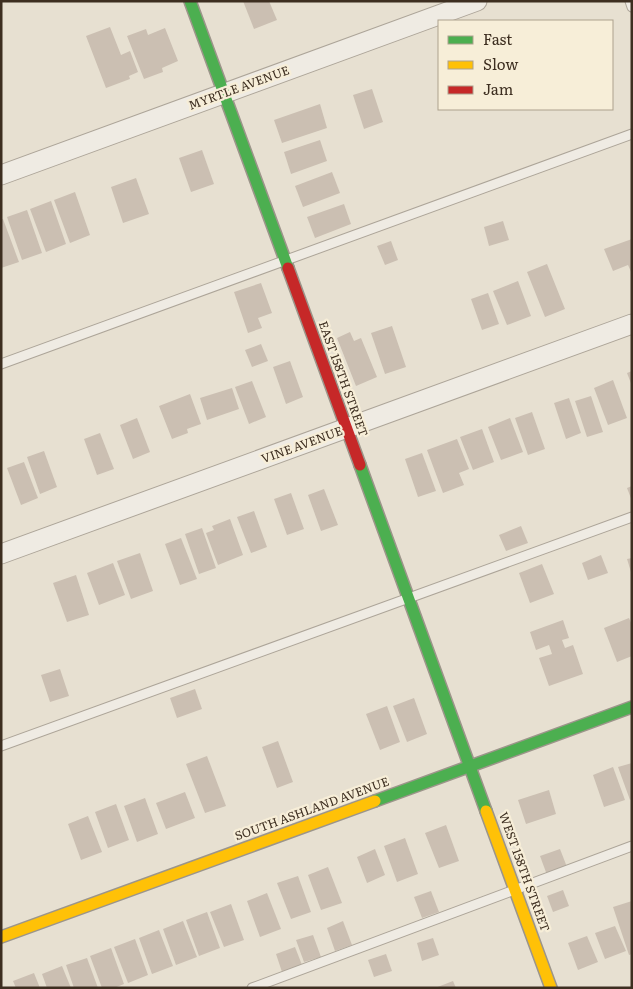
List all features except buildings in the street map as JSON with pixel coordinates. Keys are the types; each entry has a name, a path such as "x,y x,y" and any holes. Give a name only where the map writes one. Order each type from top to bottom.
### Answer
{"street":[{"name":"EAST 158TH STREET","path":"190,1 471,766"},
{"name":"MYRTLE AVENUE","path":"1,175 477,1"},
{"name":"VINE AVENUE","path":"1,554 632,324"},
{"name":"SOUTH ASHLAND AVENUE","path":"1,938 632,707"},
{"name":"WEST 158TH STREET","path":"471,766 551,988"}],"lane":[{"path":"630,1 632,7"},
{"path":"1,364 632,134"},
{"path":"1,746 632,517"},
{"path":"252,988 632,846"}],"traffic: fast":[{"path":"190,1 288,268"},
{"path":"360,465 486,811"},
{"path":"375,801 632,707"}],"traffic: slow":[{"path":"1,937 375,801"},
{"path":"486,811 551,988"}],"traffic: jam":[{"path":"288,268 360,465"}]}
